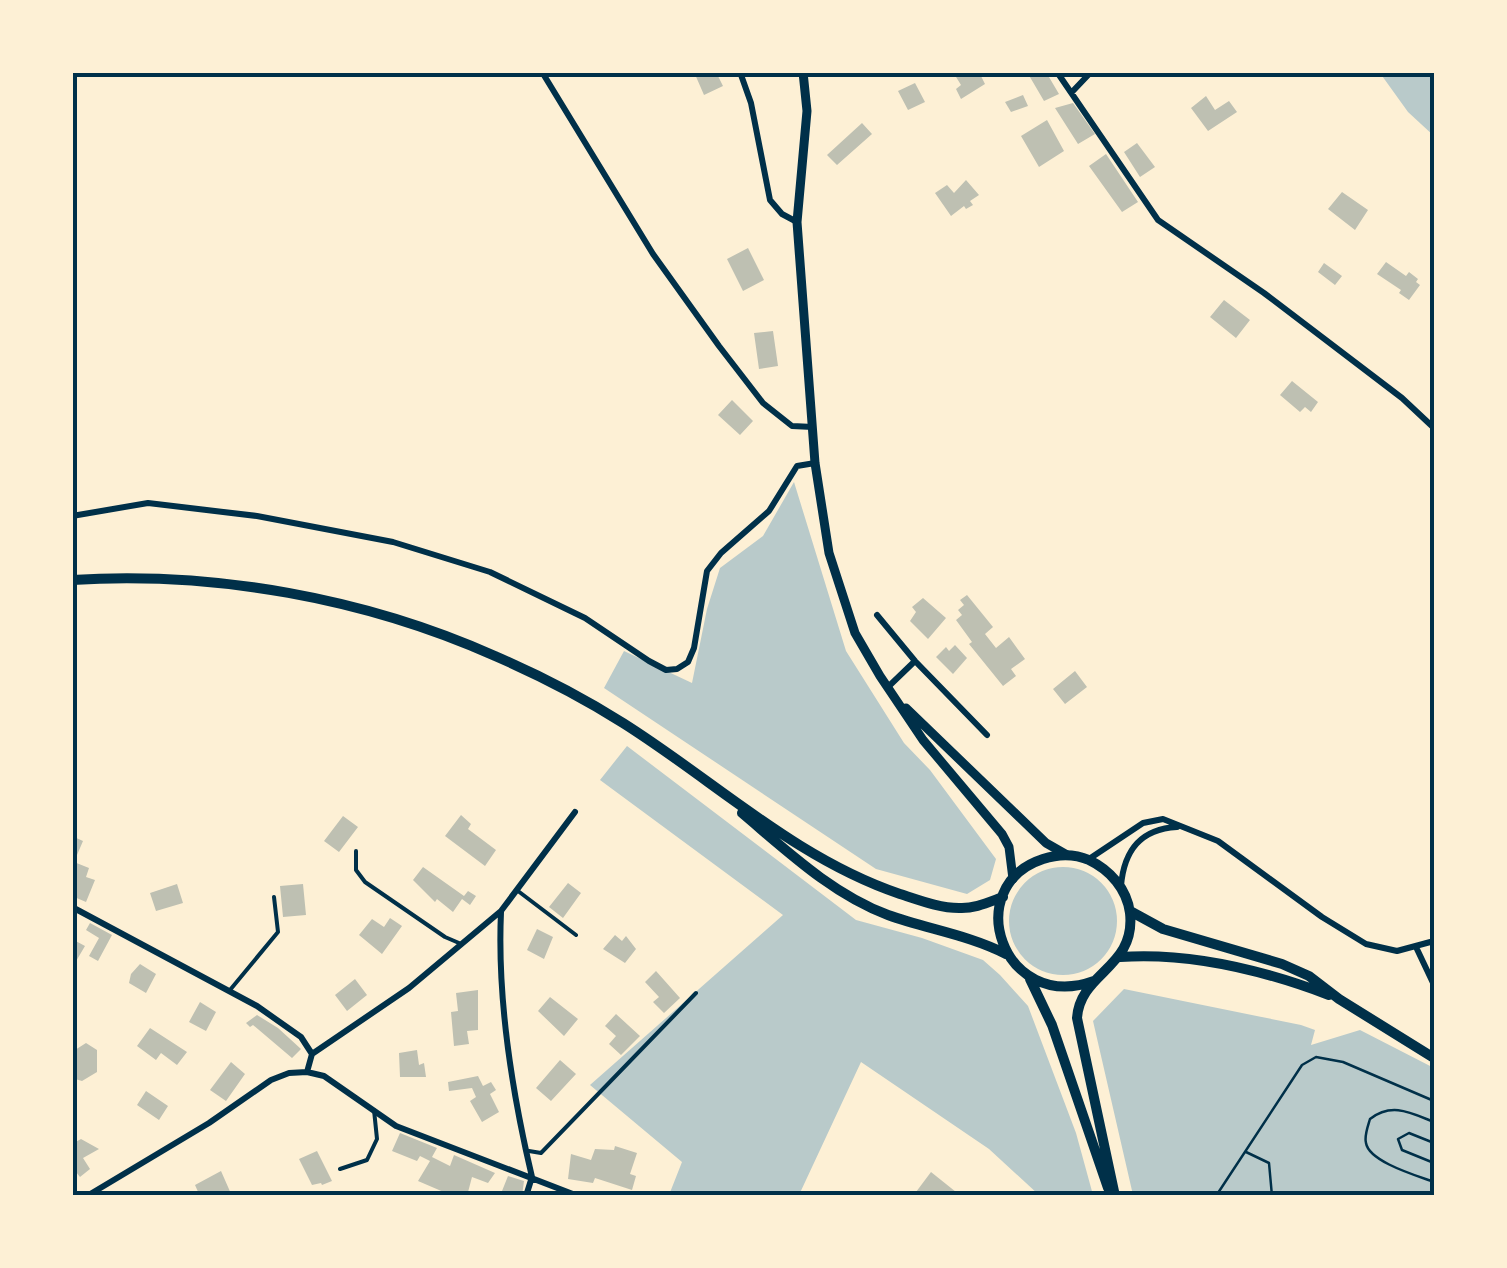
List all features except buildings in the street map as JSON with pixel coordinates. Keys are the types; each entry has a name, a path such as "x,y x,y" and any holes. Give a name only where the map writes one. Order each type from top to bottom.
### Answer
{"main road":[{"path":"803,72 808,111 796,222 815,463 829,553 855,634 923,740 1002,834 1009,847 1013,879"},
{"path":"72,580 145,579 236,586 400,621 492,654 580,697 814,855 881,888 959,908 1003,897"},
{"path":"897,699 1046,843 1107,870 1121,887 1130,911 1127,943 1120,957 1082,996 1077,1018 1113,1196"},
{"path":"704,780 781,846 846,894 890,916 981,942 1006,954 1030,978 1052,1025 1113,1196"},
{"path":"1006,954 998,916 1013,879 1037,861 1067,855"},
{"path":"1130,911 1163,928 1309,976 1434,1058"},
{"path":"1120,957 1162,954 1219,964 1279,976 1339,999"},
{"path":"1030,978 1062,988 1094,981"}],"street":[{"path":"542,72 653,254 718,346 762,403 792,426 813,427"},
{"path":"740,72 752,103 770,200 796,222"},
{"path":"1057,72 1158,220 1264,293 1402,398 1434,428"},
{"path":"1072,92 1091,72"},
{"path":"72,516 148,503 164,504 257,516 394,542 490,572 585,618 666,670 688,662 694,648 707,570 769,511 797,466 815,463"},
{"path":"876,615 987,735"},
{"path":"888,687 916,662"},
{"path":"307,1072 312,1054 409,988 501,911 575,812"},
{"path":"1088,860 1153,820 1186,827 1218,841 1353,937 1397,950 1434,942"},
{"path":"1121,887 1126,857 1143,836 1155,830 1186,827"},
{"path":"72,907 229,991 301,1037 312,1054"},
{"path":"501,911 499,960 532,1177 526,1196"},
{"path":"1416,947 1434,985"},
{"path":"86,1196 209,1123 272,1080 289,1073 307,1072 324,1076 396,1126 578,1196"}],"lane":[{"path":"356,851 356,870 366,882 445,937 463,945"},
{"path":"518,890 576,936"},
{"path":"229,991 278,932 274,897"},
{"path":"526,1150 541,1153 696,993"},
{"path":"340,1168 367,1160 377,1140 374,1110"}],"path":[{"path":"1216,1196 1302,1065 1316,1058 1343,1062 1434,1101"},
{"path":"1434,1122 1388,1109 1370,1119 1366,1142 1370,1152 1384,1162 1434,1182"},
{"path":"1434,1142 1409,1133 1398,1139 1402,1150 1434,1163"},
{"path":"1244,1151 1269,1163 1272,1196"}],"shaded area":[{"path":"1380,73 1434,73 1434,136 1408,112"},
{"path":"794,482 846,651 904,743 930,770 996,859 990,880 967,894 876,869 604,688 624,651 692,683 720,568 763,536"},
{"path":"627,746 856,920 983,960 1000,975 1028,1006 1076,1133 1093,1195 1039,1195 989,1149 861,1062 799,1195 669,1195 682,1162 590,1085 783,915 600,780"},
{"path":"1063,867 1084,871 1101,883 1113,900 1117,921 1113,942 1101,959 1084,971 1063,975 1042,971 1025,959 1013,942 1009,921 1013,900 1025,883 1042,871"},
{"path":"1124,989 1301,1025 1315,1030 1311,1045 1360,1030 1434,1068 1434,1195 1133,1195 1093,1021"}]}
